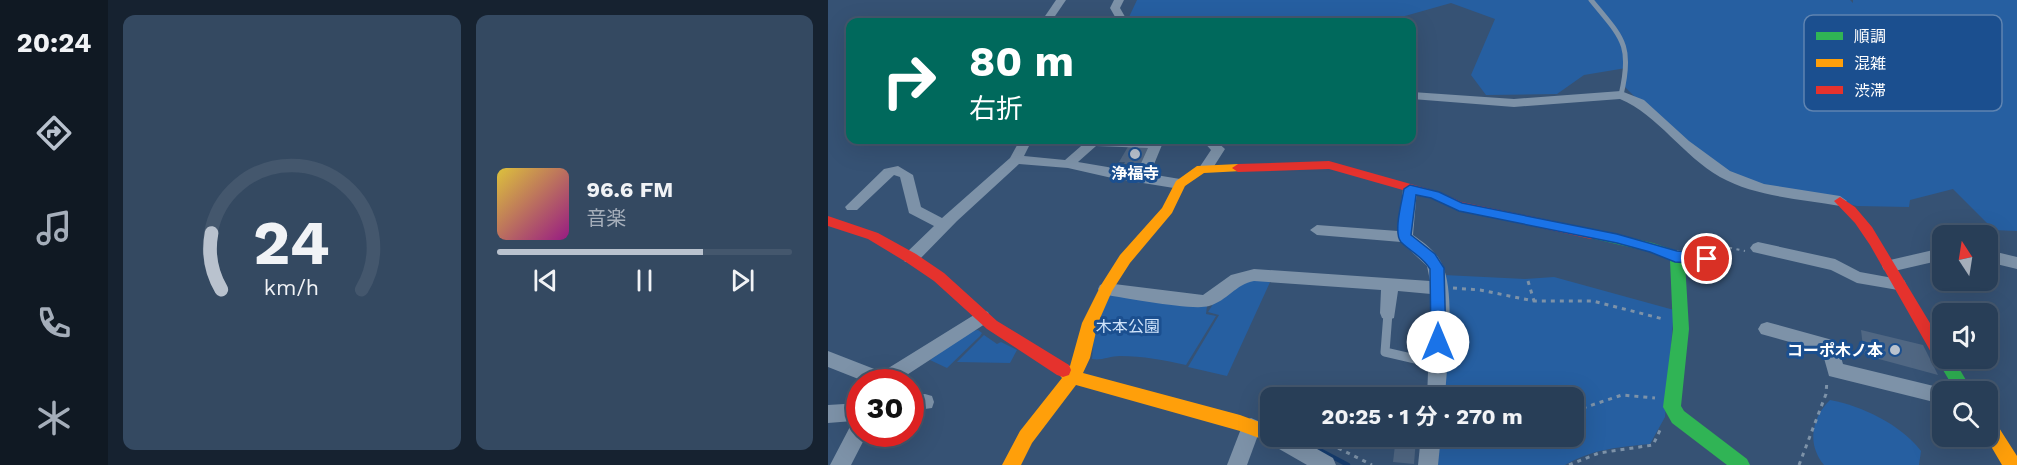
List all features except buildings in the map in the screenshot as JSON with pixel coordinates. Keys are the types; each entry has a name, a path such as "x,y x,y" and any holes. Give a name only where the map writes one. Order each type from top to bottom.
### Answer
{"street":[{"path":"1049,18 1061,0"},
{"path":"1119,0 1116,8 1121,18"},
{"path":"1416,96 1514,103 1621,95 1640,103 1684,144 1725,174 1762,188 1840,201 1852,209 1870,230 1898,284 1932,339"},
{"path":"916,254 944,225 1016,160 1024,144"},
{"path":"1068,164 1091,144"},
{"path":"1142,177 1157,144"},
{"path":"1011,465 1026,437 1073,377 1082,358 1090,323 1125,259 1167,210 1180,184 1206,168 1218,149 1212,144"},
{"path":"1016,160 1068,164 1112,174 1180,184"},
{"path":"1206,168 1329,165 1435,195 1459,207 1617,238 1675,256 1707,259"},
{"path":"852,207 889,172 898,170 906,176 914,210 944,225"},
{"path":"1405,237 1410,189"},
{"path":"828,221 916,254 982,317 1027,350 1073,377 1260,430"},
{"path":"1317,230 1405,237 1430,258 1437,268 1438,288 1436,387"},
{"path":"1758,248 1835,265 1857,277 1898,284"},
{"path":"1675,256 1678,262 1681,322 1673,405 1678,417 1741,465"},
{"path":"1890,266 1932,256"},
{"path":"1998,258 2017,263"},
{"path":"1106,290 1203,301 1214,297 1234,279 1254,274 1438,288"},
{"path":"1388,313 1390,284"},
{"path":"903,369 982,317"},
{"path":"1767,329 1830,346 1835,370 1932,394"},
{"path":"828,358 853,369"},
{"path":"828,414 846,413"},
{"path":"1237,465 1251,427"},
{"path":"1998,442 2012,465"},
{"path":"840,465 850,447"},
{"path":"1294,447 1326,465"},
{"path":"1428,465 1430,447"}],"lane":[{"path":"1591,0 1613,26 1622,42 1628,64 1621,95"},
{"path":"1388,313 1385,352 1437,364"}],"path":[{"path":"1707,259 1711,256 1712,244 1743,251 1758,248"},
{"path":"1528,281 1534,301"},
{"path":"1438,288 1480,290 1534,301 1593,301 1681,322"},
{"path":"1799,465 1826,394 1827,370 1834,367"},
{"path":"1569,465 1581,458 1605,451 1653,445 1673,405 1644,395 1622,395 1584,408"},
{"path":"1336,447 1372,465"}],"green space":[{"path":"1137,0 1850,0 1853,3 1853,0 2017,0 2017,231 1998,230 1998,225 1989,225 1953,189 1910,200 1909,207 1857,206 1762,185 1726,172 1621,83 1626,68 1584,75 1557,94 1486,95 1471,75 1495,19 1451,3 1404,18 1130,18"},
{"path":"1444,275 1525,279 1554,277 1674,310 1665,417 1650,444 1596,452 1565,465 1437,465 1438,447 1584,447 1584,387 1440,387"},
{"path":"1271,280 1227,376 1188,367 1219,315 1208,312 1217,298 1235,281"},
{"name":"木本公園","path":"1110,294 1207,306 1206,314 1216,316 1186,365 1137,357 1092,359 1095,323"},
{"path":"978,330 982,333 980,336 947,368 930,360 970,331"},
{"path":"984,335 997,344 1001,342 1017,350 1010,363 957,362"},
{"path":"1830,400 1867,412 1902,432 1921,451 1919,465 1824,465 1813,440 1815,423"}],"waterway":[{"path":"1314,447 1348,465"}],"traffic: fast":[{"path":"1591,234 1653,248 1675,256 1678,262 1681,329 1672,407 1678,417 1741,465"},
{"path":"1951,369 1958,381"}],"traffic: slow":[{"path":"1011,465 1026,437 1073,377 1082,358 1090,323 1106,289 1125,259 1167,210 1180,184 1201,169 1238,168"},
{"path":"1063,370 1073,377 1260,430"},
{"path":"1998,442 2012,465"}],"traffic: jam":[{"path":"1238,168 1329,165 1435,195 1459,206 1591,234"},
{"path":"1840,201 1868,230 1932,340"},
{"path":"828,221 873,236 911,258 939,277 992,325 1063,370"}],"place":[{"name":"浄福寺","path":"1135,154"},
{"name":"コーポ木ノ本","path":"1895,350"}],"route":[{"path":"1438,342 1437,268 1430,258 1405,237 1404,232 1410,189 1435,195 1459,207 1617,238 1675,256 1707,259"}]}
